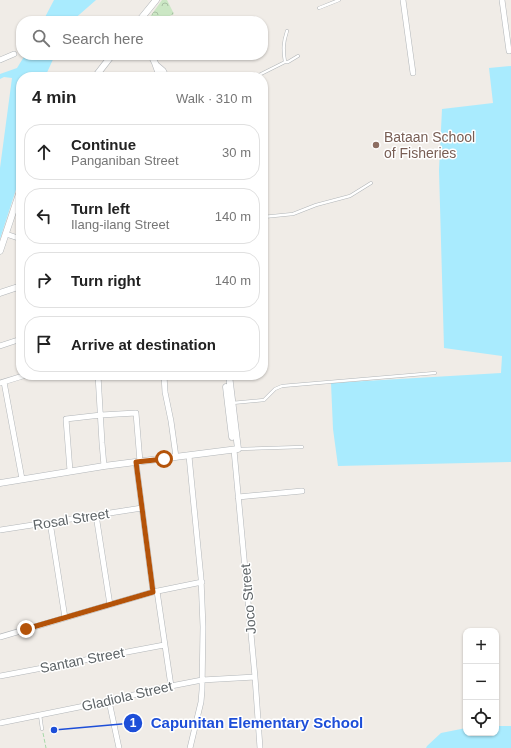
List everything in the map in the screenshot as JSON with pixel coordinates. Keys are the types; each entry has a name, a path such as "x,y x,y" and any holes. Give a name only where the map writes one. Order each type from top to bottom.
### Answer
{"street":[{"path":"145,16 156,0"},
{"path":"403,0 412,72"},
{"path":"502,0 509,51"},
{"path":"0,60 14,54"},
{"path":"99,72 108,60"},
{"path":"153,60 158,72"},
{"path":"155,63 164,72"},
{"path":"0,251 16,203"},
{"path":"6,234 16,237"},
{"path":"0,293 16,288"},
{"path":"0,346 16,341"},
{"path":"16,378 2,383 22,479"},
{"path":"98,380 104,466"},
{"path":"164,380 176,457"},
{"path":"0,483 104,466 236,450 227,380"},
{"path":"229,380 230,404"},
{"path":"70,471 66,419 136,413 142,508 171,686"},
{"name":"Joco Street","path":"236,450 238,497 255,677 260,748"},
{"path":"189,456 202,582 203,627 200,702 190,748"},
{"path":"238,497 302,491"},
{"name":"Rosal Street","path":"0,530 142,508"},
{"path":"96,515 110,605"},
{"path":"50,522 65,618"},
{"path":"0,637 155,592 202,582"},
{"name":"Santan Street","path":"0,676 164,645"},
{"name":"Gladiola Street","path":"0,723 202,680 255,677"},
{"path":"109,701 119,748"}],"lane":[{"path":"318,8 339,0"},
{"path":"285,62 283,52 287,31"},
{"path":"265,72 298,56"},
{"path":"268,216 293,214 316,205 350,196 371,183"},
{"path":"230,404 264,400 275,389 282,386 435,373"},
{"path":"236,450 302,447"},
{"path":"40,715 42,729"}],"path":[{"path":"42,729 46,748"}],"green space":[{"path":"162,0 167,0 174,14 170,16 151,16"}],"water":[{"path":"54,0 96,0 78,16 46,16"},
{"path":"22,60 53,60 47,72 16,72 16,189 0,239 0,168 12,78 4,77 0,79 0,74 17,68"},
{"path":"511,66 511,462 338,466 333,429 331,383 501,373 502,356 444,348 439,170 442,109 493,103 489,68"},
{"path":"499,726 511,726 511,748 426,748 441,733 463,729 463,736 499,736"}],"place":[{"name":"Bataan School of Fisheries","path":"376,145"},
{"name":"Capunitan Elementary School","path":"54,730"}],"route":[{"path":"26,629 153,592 136,462 164,459"}]}
